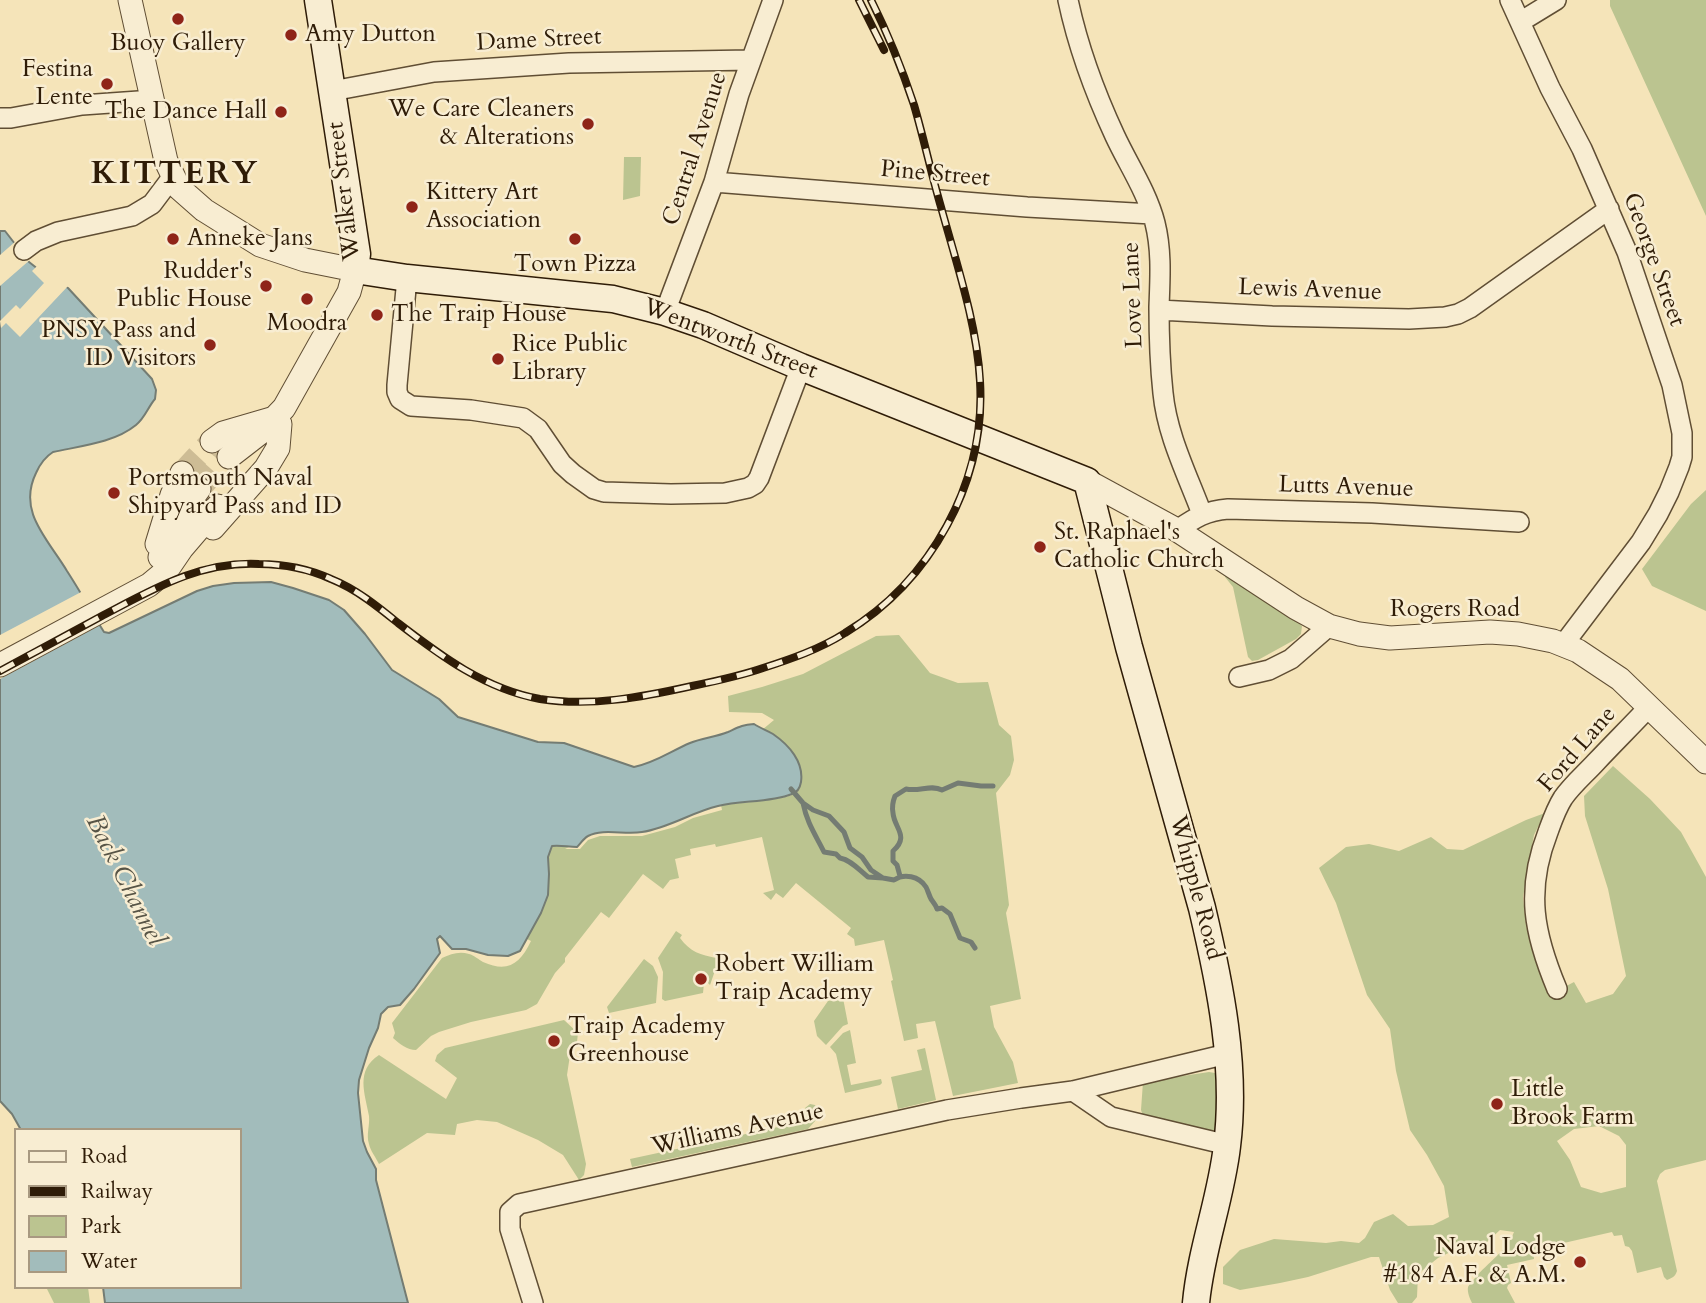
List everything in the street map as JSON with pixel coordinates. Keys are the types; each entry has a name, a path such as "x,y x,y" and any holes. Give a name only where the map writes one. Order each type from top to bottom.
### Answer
{"main road":[{"name":"Walker Street","path":"317,0 355,245 355,270"},
{"name":"Wentworth Street","path":"355,270 407,278 613,299 665,312 1087,481"},
{"name":"Whipple Road","path":"1087,481 1122,621 1207,928 1218,981 1227,1054 1230,1114 1228,1145 1207,1238 1196,1303"}],"street":[{"path":"130,0 166,161 179,188 204,210 260,245 304,260 355,270"},
{"name":"Central Avenue","path":"665,312 714,182 739,94 773,0"},
{"name":"Love Lane","path":"1068,0 1100,102 1152,214 1161,276 1159,310 1166,414 1171,436 1202,513"},
{"name":"George Street","path":"1510,0 1550,88 1582,149 1627,252 1672,385 1682,433 1682,457 1670,492 1658,514 1641,542 1563,645"},
{"path":"1520,22 1556,0"},
{"name":"Dame Street","path":"332,91 434,72 569,63 751,60"},
{"path":"0,118 82,105 153,100"},
{"path":"24,250 36,241 58,232 132,216 152,204 173,176"},
{"name":"Pine Street","path":"714,182 1152,214"},
{"name":"Lewis Avenue","path":"1159,310 1409,319 1433,319 1458,314 1508,282 1609,209"},
{"name":"Walker Street","path":"248,475 272,445 281,417 349,292 355,270"},
{"path":"407,278 397,385 400,399 411,405 523,418 538,429 562,464 573,474 594,489 610,493 725,493 755,484 801,367"},
{"path":"0,665 98,605 143,573 158,569 207,535 267,468 278,448 281,417"},
{"name":"Walker Street","path":"220,449 281,417"},
{"path":"158,569 163,552 188,504 191,481"},
{"name":"Rogers Road","path":"1087,481 1177,530 1296,608 1329,626 1390,638 1500,632 1536,637 1563,645 1620,679 1706,762"},
{"path":"158,569 182,548 218,506"},
{"name":"Lutts Avenue","path":"1177,530 1202,513 1228,509 1372,513 1518,522"},
{"path":"0,650 98,605"},
{"path":"1239,677 1269,670 1291,659 1329,626"},
{"name":"Ford Lane","path":"1557,989 1539,939 1535,919 1536,872 1544,843 1563,798 1648,708"},
{"name":"Williams Avenue","path":"533,1303 510,1229 510,1212 519,1204 947,1110 1073,1091 1227,1054"},
{"path":"1073,1091 1111,1117 1228,1145"}],"green space":[{"path":"1610,0 1706,0 1706,216 1610,6"},
{"path":"624,157 641,157 640,196 623,200"},
{"path":"1706,490 1706,611 1652,586 1642,569 1691,504"},
{"path":"1225,575 1297,621 1302,626 1301,634 1252,661 1248,657 1233,587"},
{"path":"899,635 930,673 958,683 988,682 999,725 1011,736 1014,760 1010,775 996,793 1009,905 1006,913 1021,999 990,1006 994,1027 1013,1062 1018,1083 953,1096 935,1021 916,1024 918,1038 904,1041 884,940 855,946 854,939 847,934 851,928 796,883 783,898 776,893 771,900 763,893 774,890 762,837 716,847 715,844 690,849 691,855 675,859 679,878 670,880 663,889 643,874 609,918 601,912 565,958 537,1004 526,1010 439,1032 416,1050 407,1048 393,1038 395,1033 392,1023 442,958 455,953 465,953 500,967 518,961 531,941 527,939 539,916 548,883 552,846 562,844 569,847 565,849 580,849 588,840 600,836 642,836 722,810 721,805 772,799 796,793 800,787 801,774 796,758 777,738 762,730 774,720 762,713 729,712 728,696 803,674 876,636"},
{"path":"1613,766 1681,832 1706,877 1706,1160 1665,1170 1657,1181 1677,1271 1675,1275 1667,1280 1661,1267 1637,1273 1632,1251 1625,1246 1622,1235 1614,1236 1612,1232 1533,1250 1534,1259 1507,1265 1511,1283 1507,1288 1515,1303 1472,1303 1468,1293 1469,1286 1502,1251 1514,1232 1500,1230 1487,1242 1463,1246 1438,1258 1418,1274 1417,1297 1412,1303 1398,1303 1390,1290 1379,1257 1371,1257 1308,1277 1240,1290 1223,1284 1223,1267 1240,1250 1274,1239 1359,1243 1374,1222 1393,1214 1408,1226 1433,1225 1449,1217 1444,1186 1410,1130 1396,1071 1390,1029 1367,995 1336,903 1319,868 1346,847 1369,844 1399,851 1431,837 1447,849 1463,850 1545,813 1534,835 1523,897 1526,926 1536,962 1553,993 1574,982 1586,1003 1613,994 1626,976 1608,889 1585,816 1584,796","holes":["1599,1126 1619,1136 1626,1145 1626,1187 1601,1193 1581,1187 1570,1160 1557,1141 1574,1129"]},
{"path":"676,931 692,950 716,958 718,962 710,985 704,983 703,993 665,1001 662,999 663,972 658,958"},
{"path":"644,959 653,966 658,977 656,1003 609,1013 607,1007"},
{"path":"843,998 848,1024 826,1045 817,1036 814,1021 828,1001"},
{"path":"564,1020 578,1033 577,1042 570,1055 567,1075 586,1164 584,1175 579,1180 563,1155 538,1140 497,1122 477,1120 457,1124 455,1135 427,1133 379,1164 368,1141 369,1116 364,1075 379,1055 446,1099 457,1078 435,1061 445,1048"},
{"path":"850,1030 856,1063 847,1065 851,1085 881,1079 882,1083 845,1093 836,1054 830,1047 843,1033"},
{"path":"925,1048 936,1100 898,1109 891,1077 922,1070 917,1050"},
{"path":"1215,1073 1217,1077 1217,1127 1214,1132 1143,1116 1143,1082"},
{"path":"810,1104 815,1105 818,1112 816,1120 808,1129 632,1167 630,1159 806,1121 805,1108"},
{"path":"47,1289 88,1289 90,1303 54,1303"}],"water":[{"name":"Back Channel","path":"0,231 5,231 29,262 68,288 152,379 156,390 155,399 136,425 107,440 53,452 41,464 31,487 32,513 37,525 104,632 109,633 213,586 271,582 329,600 344,610 392,670 439,699 458,717 538,742 564,743 634,767 656,760 695,741 754,724 779,738 790,749 798,761 801,782 796,792 774,799 718,806 642,832 594,834 577,847 552,846 548,857 548,895 520,951 508,956 488,955 466,949 452,949 440,936 437,939 440,953 414,989 400,1005 388,1007 381,1014 359,1080 363,1141 376,1169 376,1180 408,1303 105,1303 103,1289 242,1289 242,1128 20,1128 0,1101"}],"pier":[{"path":"16,241 31,259 0,286 0,255"},
{"path":"38,265 69,285 20,337 6,323 1,328 0,321 16,305 20,309 44,283 32,271"},
{"path":"83,591 102,624 0,679 0,635"}],"waterway":[{"path":"900,876 893,861 893,851 901,836 894,818 895,796 906,789 942,790 958,783 993,786"},
{"path":"791,789 803,803 829,816 844,832 850,848 862,857 871,870 883,878 894,880 911,877 923,883 937,909 942,908 950,914 960,938 971,942 975,948"},
{"path":"803,803 809,823 824,852 836,854 868,877 883,878"}],"tunnel":[{"path":"182,473 212,441"},
{"path":"199,489 229,457"}],"railway":[{"path":"859,0 884,50"},
{"path":"0,671 176,579 216,567 237,564 287,566 331,579 358,593 464,670 501,688 540,699 559,701 636,697 746,673 826,644 876,611 903,586 927,557 947,525 963,491 974,456 980,381 970,315 914,105 871,0"}],"place":[{"name":"Buoy Gallery","path":"178,19"},
{"name":"Amy Dutton","path":"291,35"},
{"name":"Festina Lente","path":"107,84"},
{"name":"The Dance Hall","path":"281,112"},
{"name":"We Care Cleaners & Alterations","path":"588,124"},
{"name":"Kittery Art Association","path":"412,207"},
{"name":"Anneke Jans","path":"173,239"},
{"name":"Town Pizza","path":"575,239"},
{"name":"Rudder's Public House","path":"266,286"},
{"name":"Moodra","path":"307,299"},
{"name":"The Traip House","path":"377,315"},
{"name":"PNSY Pass and ID Visitors","path":"210,345"},
{"name":"Rice Public Library","path":"498,359"},
{"name":"Portsmouth Naval Shipyard Pass and ID","path":"114,493"},
{"name":"St. Raphael's Catholic Church","path":"1040,547"},
{"name":"Robert William Traip Academy","path":"701,979"},
{"name":"Traip Academy Greenhouse","path":"554,1041"},
{"name":"Little Brook Farm","path":"1497,1104"},
{"name":"Naval Lodge #184 A.F. & A.M.","path":"1580,1262"}],"district":[{"name":"KITTERY","path":"175,176"}]}
